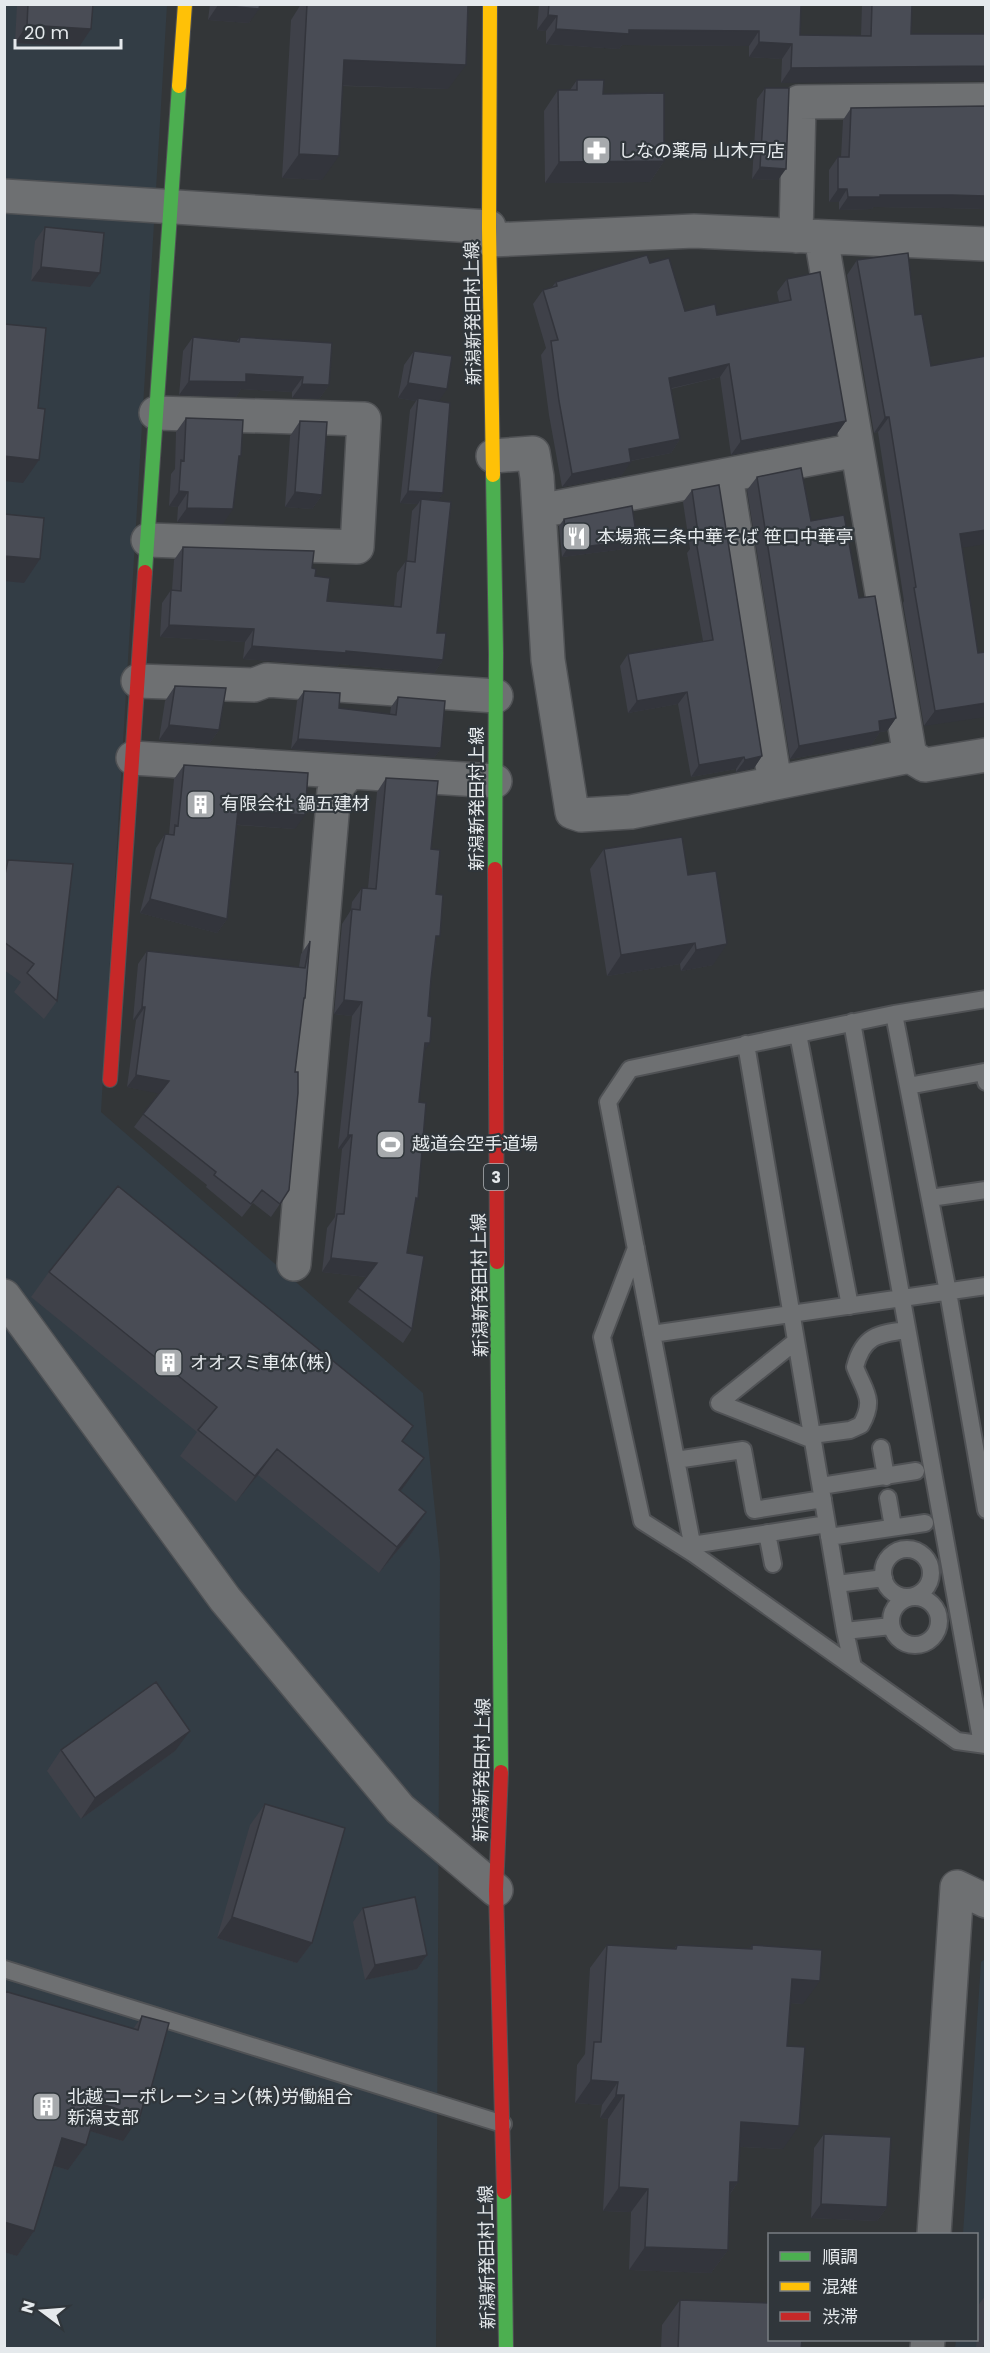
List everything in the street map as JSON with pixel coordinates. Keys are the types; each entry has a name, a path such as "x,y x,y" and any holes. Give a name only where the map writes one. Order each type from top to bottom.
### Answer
{"main road":[{"path":"110,1080 185,4"},
{"name":"新潟新発田村上線","path":"490,4 490,233 496,696 495,998 502,1743 496,1890 503,2124 506,2349"}],"street":[{"path":"910,756 857,450 809,236 799,102 986,100"},
{"path":"4,196 171,205 490,233 694,231 986,244"},
{"path":"148,540 357,547 364,419 156,413"},
{"path":"539,511 857,450"},
{"path":"493,456 533,453 548,660 572,812 581,815 631,812 910,756 925,765 986,755"},
{"path":"726,476 775,783"},
{"path":"138,681 254,685 267,680 496,696"},
{"path":"133,758 495,781"},
{"path":"294,1264 334,791 349,772"},
{"path":"4,1296 225,1599 400,1809 496,1890"},
{"path":"934,2233 957,1887 986,1901"}],"lane":[{"path":"693,1550 608,1102 630,1069 852,1022 986,999"},
{"path":"894,1014 981,1452 985,1502"},
{"path":"636,1248 602,1337 642,1521 693,1550 957,1741 984,1745 900,1299 852,1022"},
{"path":"798,1034 850,1306"},
{"path":"746,1044 844,1631 853,1667"},
{"path":"908,1086 984,1072 986,1082"},
{"path":"930,1198 986,1190"},
{"path":"652,1334 986,1286"},
{"path":"796,1341 719,1403 813,1438 850,1430 861,1425 869,1404 867,1391 855,1367 859,1351 867,1341 882,1333 906,1330"},
{"path":"881,1448 886,1477"},
{"path":"676,1460 743,1450 754,1510 886,1477 916,1472"},
{"path":"888,1498 893,1527"},
{"path":"693,1550 767,1533 893,1527 925,1523"},
{"path":"767,1533 773,1564"},
{"path":"837,1584 884,1578"},
{"path":"844,1631 891,1626"},
{"path":"4,1969 503,2124"}],"shaded area":[{"path":"5,5 167,5 101,1112 423,1393 440,1560 436,2348 5,2348"},
{"path":"985,1959 985,2348 955,2348 956,2341 978,2341 978,2233 963,2233 981,1962"}],"building":[{"path":"28,4 93,4 91,29 27,25"},
{"path":"218,4 260,4 259,9"},
{"path":"307,4 468,4 466,65 344,60 339,156 299,154"},
{"path":"549,4 801,4 800,35 871,36 872,4 912,4 911,34 986,34 986,66 791,68 792,44 759,42 759,31 629,30 629,34 556,29 557,16 548,15"},
{"path":"577,80 604,80 603,94 664,93 664,161 559,162 558,90 577,90"},
{"path":"765,88 789,88 786,169 760,167"},
{"path":"986,106 986,196 848,197 847,189 838,189 838,157 849,157 851,108"},
{"path":"45,227 104,233 100,273 41,267"},
{"path":"908,253 915,315 922,314 931,366 986,356 986,530 960,534 978,653 986,652 986,703 935,711 889,417 885,417 857,260"},
{"path":"647,255 650,263 669,258 685,311 715,304 717,315 791,300 787,279 820,272 846,421 741,441 729,364 669,378 680,439 629,449 631,462 572,474 551,341 558,340 543,290 557,286 556,282"},
{"path":"4,324 46,328 38,408 45,409 39,460 4,456"},
{"path":"193,337 239,342 240,337 332,343 329,385 302,384 303,377 246,374 246,382 189,381"},
{"path":"414,351 452,356 447,389 408,383"},
{"path":"418,398 450,403 443,493 408,491"},
{"path":"186,418 243,420 241,456 239,456 233,509 187,508 188,492 179,491 181,460 184,461"},
{"path":"300,421 327,422 322,495 295,492"},
{"path":"801,468 811,521 844,515 859,598 875,596 896,718 879,721 880,731 799,746 757,477"},
{"path":"719,485 762,756 699,765 687,692 637,701 628,654 713,640 696,541 699,540 692,490"},
{"path":"421,499 451,502 437,633 446,633 443,660 346,651 346,653 252,646 254,629 169,625 171,590 181,591 183,547 314,551 312,568 316,569 315,576 330,578 327,601 401,607 406,561 415,562"},
{"path":"632,506 637,540 567,549 564,519"},
{"path":"4,514 44,518 40,559 4,556"},
{"path":"175,686 226,688 219,730 169,725"},
{"path":"304,691 340,693 339,708 396,715 398,697 445,701 441,748 298,739"},
{"path":"184,765 308,773 305,815 238,810 227,919 150,899 165,834 174,835 175,825 178,826"},
{"path":"386,778 438,781 431,849 440,850 436,894 443,895 440,936 436,936 431,979 428,1016 432,1017 430,1043 425,1043 419,1102 426,1103 418,1199 416,1198 407,1253 424,1256 412,1329 358,1288 377,1263 331,1258 337,1214 344,1214 352,1135 348,1135 362,1002 344,1000 352,909 360,910 362,888 376,889"},
{"path":"682,837 688,875 716,871 727,944 696,950 695,943 621,955 604,849"},
{"path":"8,860 73,864 57,1001 27,973 34,964 4,942 4,879"},
{"path":"310,941 295,1072 298,1072 298,1093 289,1190 280,1204 262,1190 251,1204 214,1175 216,1172 143,1114 169,1081 136,1075 145,1007 142,1007 147,951 305,968"},
{"name":"オオスミ車体(株)","path":"118,1186 413,1426 402,1441 424,1458 399,1490 426,1512 397,1547 277,1449 255,1476 198,1430 217,1407 49,1272"},
{"path":"156,1682 190,1731 95,1798 61,1750"},
{"path":"265,1804 345,1828 312,1943 232,1917"},
{"path":"415,1897 427,1955 375,1965 363,1908"},
{"path":"607,1945 676,1949 677,1945 752,1949 752,1945 822,1950 820,1981 792,1979 787,2046 805,2047 799,2126 741,2122 738,2182 730,2182 728,2250 645,2247 648,2189 619,2187 624,2095 616,2095 618,2082 591,2080 594,2042 601,2042"},
{"path":"4,1991 138,2030 142,2016 169,2023 150,2092 147,2091 140,2116 98,2103 86,2145 62,2138 34,2231 4,2222"},
{"path":"824,2134 891,2137 887,2207 821,2204"},
{"path":"680,2300 768,2303 768,2341 802,2341 801,2349 678,2349"}],"traffic: fast":[{"path":"145,572 179,86"},
{"path":"493,475 496,653 495,869"},
{"path":"497,1262 501,1772"},
{"path":"504,2192 506,2348"}],"traffic: slow":[{"path":"179,86 185,4"},
{"path":"490,4 489,227 493,475"}],"traffic: jam":[{"path":"110,1080 145,572"},
{"path":"495,869 497,1262"},
{"path":"501,1772 496,1890 504,2192"}],"place":[{"name":"しなの薬局 山木戸店","path":"597,151"},
{"name":"本場燕三条中華そば 笹口中華亭","path":"576,537"},
{"name":"有限会社 鍋五建材","path":"200,804"},
{"name":"越道会空手道場","path":"391,1144"},
{"name":"オオスミ車体(株)","path":"169,1363"},
{"name":"北越コーポレーション(株)労働組合 新潟支部","path":"46,2107"}]}
